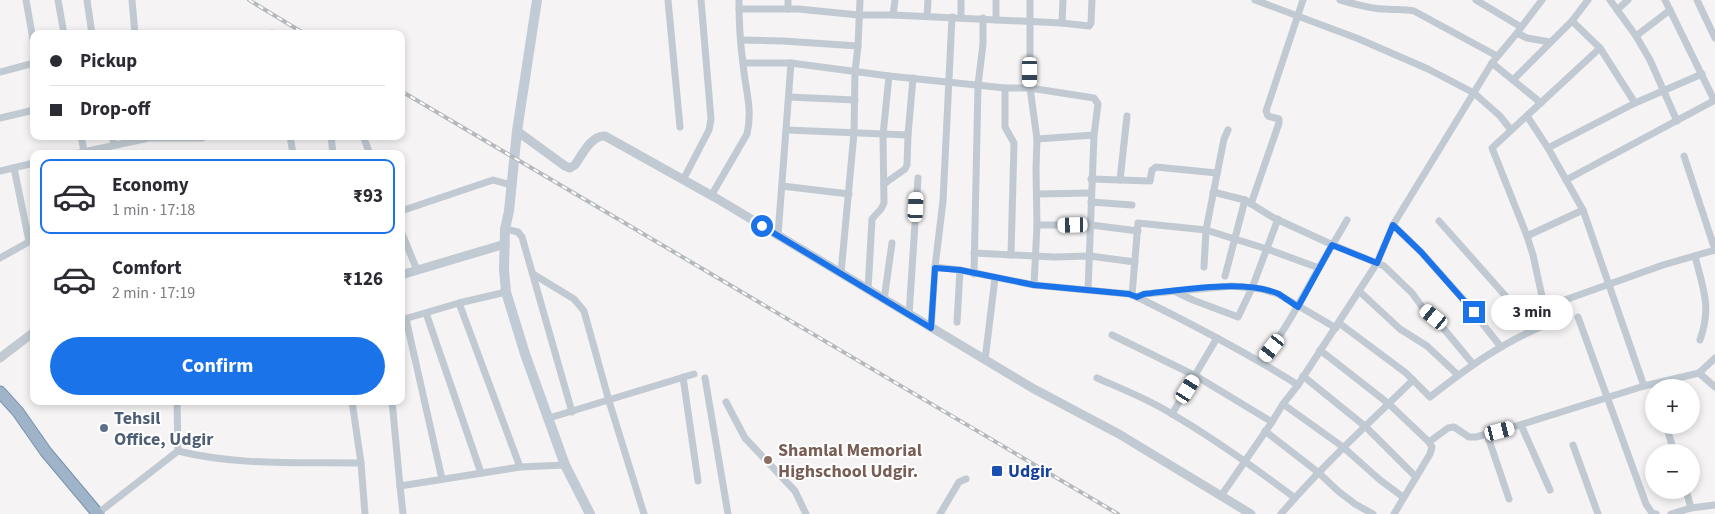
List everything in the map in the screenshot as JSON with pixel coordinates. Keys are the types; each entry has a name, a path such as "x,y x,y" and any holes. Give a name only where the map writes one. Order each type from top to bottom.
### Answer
{"highway":[{"path":"0,392 18,412 46,452 96,514"},
{"path":"0,400 14,415 42,455 96,514"}],"main road":[{"path":"537,0 517,130 509,210 505,229 504,270 506,292 525,354 565,465 590,514"}],"street":[{"path":"26,0 31,30"},
{"path":"58,0 63,30"},
{"path":"86,0 91,30"},
{"path":"132,0 135,30"},
{"path":"668,0 680,127"},
{"path":"683,180 709,130 711,119 701,0"},
{"path":"711,196 747,134 749,124 750,114 742,63 739,0"},
{"path":"788,0 788,9"},
{"path":"841,273 854,133 855,72 860,0"},
{"path":"893,15 895,0"},
{"path":"927,16 928,0"},
{"path":"961,0 961,18"},
{"path":"996,0 996,20"},
{"path":"1030,0 1030,88 1037,139 1037,226 1034,285"},
{"path":"1062,23 1063,0"},
{"path":"739,9 788,9 859,15 983,18 1086,26 1090,25 1092,0"},
{"path":"1255,0 1419,65 1474,93 1500,116 1511,130"},
{"path":"1225,276 1248,202 1280,123 1279,119 1268,116 1266,112 1303,0"},
{"path":"1340,0 1370,8 1386,10 1401,8 1414,11 1497,56"},
{"path":"1476,0 1488,2 1527,38 1550,42"},
{"path":"1221,496 1283,404 1298,386 1377,263 1393,225 1492,63 1542,0"},
{"path":"1513,80 1572,21 1588,0"},
{"path":"1610,0 1636,36 1664,90 1677,121"},
{"path":"1617,10 1628,0"},
{"path":"1566,180 1715,100 1665,0"},
{"path":"1697,0 1715,38"},
{"path":"1636,36 1670,10"},
{"path":"931,328 935,268 943,201 952,17"},
{"path":"974,274 978,85 983,18"},
{"path":"1572,21 1600,48 1635,103"},
{"path":"741,40 858,46"},
{"path":"1134,296 1232,286 1278,294 1298,307 1337,326 1406,373 1430,396 1473,364 1531,331 1548,324 1527,236 1492,151 1493,146 1600,48"},
{"path":"742,63 791,63 889,76 1005,88 1030,88 1094,98 1098,104 1090,193 1091,225 1088,290"},
{"path":"778,235 791,63"},
{"path":"1492,63 1541,104"},
{"path":"0,72 30,64"},
{"path":"1548,148 1635,103 1702,74"},
{"path":"868,290 872,219 884,203 883,135 889,76"},
{"path":"884,184 905,169 907,165 912,78"},
{"path":"1005,88 1005,127 1014,143 1011,255"},
{"path":"789,97 855,100"},
{"path":"0,118 30,111"},
{"path":"1120,180 1127,116"},
{"path":"1429,442 1448,428 1454,427 1469,437 1487,434 1644,386 1583,210 1548,148 1527,116"},
{"path":"517,130 570,168 594,138 605,136 778,235 1034,389 1119,434 1251,514"},
{"path":"787,130 908,135"},
{"path":"1204,266 1206,230 1224,139 1228,130"},
{"path":"1037,139 1094,135"},
{"path":"113,140 114,144"},
{"path":"88,150 134,140"},
{"path":"1545,307 1609,283 1715,250 1684,156"},
{"path":"0,171 30,164"},
{"path":"1091,179 1150,181 1152,170 1156,167 1217,173"},
{"path":"14,168 30,236"},
{"path":"909,315 918,178"},
{"path":"405,210 493,180 511,184"},
{"path":"782,186 849,194"},
{"path":"1213,192 1248,202 1332,245 1384,266 1412,293 1473,364"},
{"path":"1037,194 1090,193"},
{"path":"1091,202 1132,205"},
{"path":"1527,236 1583,210"},
{"path":"1175,291 1238,317 1252,288 1278,219"},
{"path":"1261,362 1298,307 1347,220"},
{"path":"1439,221 1510,301 1531,331"},
{"path":"1134,296 1138,223 1206,230 1319,268"},
{"path":"1037,226 1091,225 1138,231"},
{"path":"1393,225 1421,252 1463,299 1501,347"},
{"path":"505,229 518,232 522,237 572,412"},
{"path":"0,258 30,241"},
{"path":"405,241 417,270"},
{"path":"884,300 892,243"},
{"path":"405,274 505,244"},
{"path":"974,253 1090,256 1135,262"},
{"path":"1694,256 1707,303 1705,326 1700,340"},
{"path":"935,268 960,270 1034,285 1134,296 1195,325 1261,362 1298,386"},
{"path":"957,322 960,270"},
{"path":"533,274 574,299 581,305 584,311 609,401 644,514"},
{"path":"985,360 995,278"},
{"path":"1359,291 1400,329 1427,346 1458,375"},
{"path":"405,320 459,303 506,292"},
{"path":"459,303 520,467"},
{"path":"426,313 481,473"},
{"path":"1578,317 1606,399 1646,504 1652,513 1656,514"},
{"path":"405,324 442,479"},
{"path":"0,358 30,335"},
{"path":"1112,335 1196,376 1272,422"},
{"path":"1172,414 1217,338"},
{"path":"1320,350 1389,404 1432,447 1430,454 1394,514"},
{"path":"1678,379 1699,373 1715,358"},
{"path":"1699,373 1715,387"},
{"path":"549,418 694,374"},
{"path":"1303,376 1366,427 1416,477"},
{"path":"683,377 698,481"},
{"path":"705,378 728,514"},
{"path":"1096,378 1147,400 1172,414 1245,461 1295,498"},
{"path":"1281,514 1343,447 1413,380"},
{"path":"726,402 745,438 795,491 806,514"},
{"path":"1283,404 1343,447 1380,480 1403,497"},
{"path":"177,405 178,451"},
{"path":"353,405 361,463 365,514"},
{"path":"392,405 403,514"},
{"path":"1521,425 1550,490"},
{"path":"1265,431 1319,473 1349,500 1373,514"},
{"path":"1487,434 1509,499"},
{"path":"1573,445 1598,514"},
{"path":"96,514 178,451"},
{"path":"178,451 230,461 361,463"},
{"path":"400,486 520,467 565,465"},
{"path":"940,514 960,482 966,479"},
{"path":"1688,499 1691,508"},
{"path":"1671,514 1691,508 1715,505"}],"railway":[{"path":"249,0 298,30"},
{"path":"405,93 1118,514"}],"place":[{"name":"Tehsil Office, Udgir","path":"104,428"},
{"name":"Shamlal Memorial Highschool Udgir.","path":"768,460"},
{"name":"Udgir","path":"997,471"}],"route":[{"path":"762,226 931,328 935,268 960,270 1034,285 1129,294 1137,297 1144,294 1232,286 1261,289 1278,294 1298,307 1332,245 1377,263 1393,225 1421,252 1474,312"}]}
